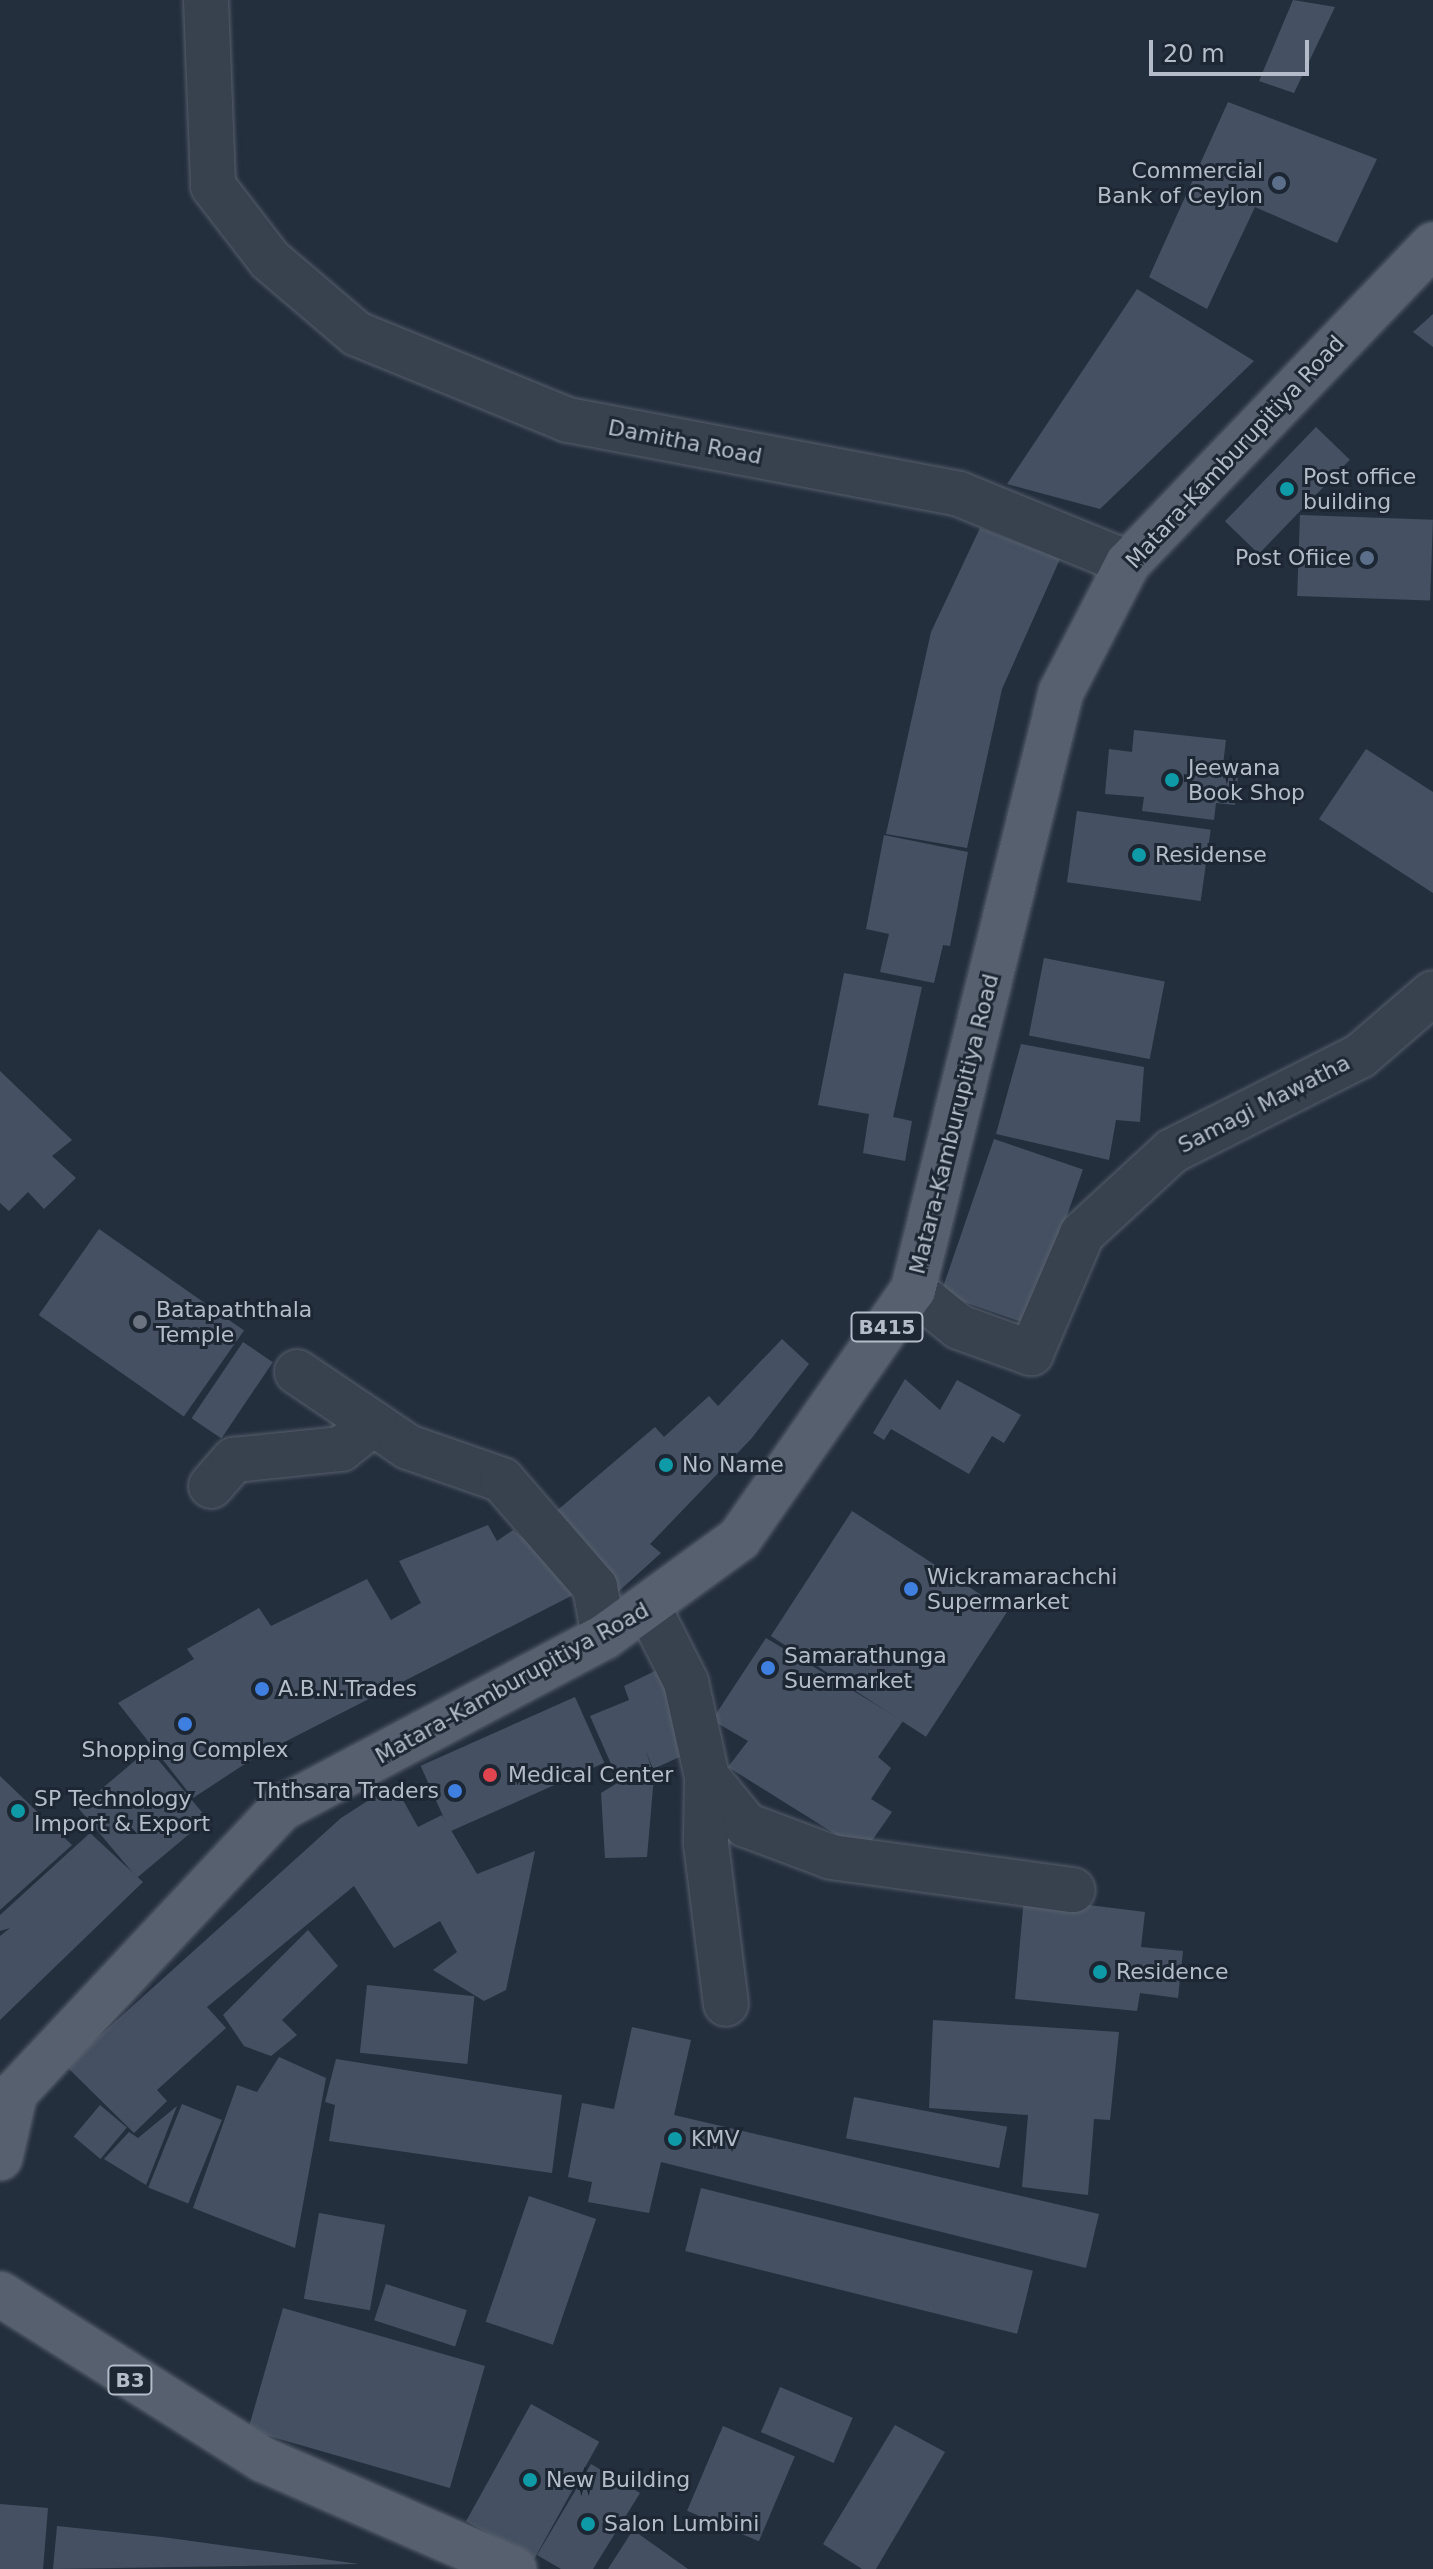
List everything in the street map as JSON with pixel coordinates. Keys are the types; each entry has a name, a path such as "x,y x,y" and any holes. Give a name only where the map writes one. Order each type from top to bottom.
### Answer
{"main road":[{"name":"Matara-Kamburupitiya Road","path":"0,2158 5,2088 282,1808 604,1637 649,1609 739,1539 913,1290 1061,692 1128,563 1433,245"},
{"name":"B3","path":"0,2294 264,2460 514,2569"}],"street":[{"name":"Damitha Road","path":"206,0 213,186 270,260 357,334 568,420 959,494 1128,563"},
{"name":"Samagi Mawatha","path":"913,1290 959,1327 1031,1353 1082,1234 1172,1151 1360,1056 1433,993"},
{"path":"297,1372 408,1447 502,1480 595,1587 604,1637"},
{"path":"211,1486 234,1460 341,1449 373,1424"},
{"path":"649,1609 686,1682 707,1777 706,1844 726,2004"},
{"path":"707,1777 746,1825 831,1857 1073,1890"}],"building":[{"path":"1293,0 1335,7 1294,93 1259,81"},
{"name":"Commercial Bank of Ceylon","path":"1228,102 1377,159 1337,243 1255,207 1207,309 1149,277"},
{"path":"1137,289 1254,361 1100,509 1007,484"},
{"path":"1433,314 1433,347 1413,332"},
{"name":"Post office building","path":"1316,427 1350,460 1259,554 1225,521"},
{"name":"Post Ofiice","path":"1300,515 1433,520 1430,601 1297,596"},
{"path":"980,528 1060,559 1002,689 967,848 886,834 931,632"},
{"name":"Jeewana Book Shop","path":"1134,730 1226,740 1223,765 1239,767 1235,805 1216,803 1214,820 1142,811 1144,797 1105,794 1109,749 1132,752"},
{"path":"1366,749 1433,792 1433,893 1319,819"},
{"name":"Residense","path":"1077,811 1211,830 1201,901 1067,882"},
{"path":"884,835 968,852 950,946 943,945 934,983 880,972 889,934 866,929"},
{"path":"1044,958 1165,981 1150,1059 1029,1036"},
{"path":"844,973 922,987 893,1117 912,1121 905,1161 863,1153 869,1114 818,1105"},
{"path":"1021,1044 1144,1067 1140,1122 1116,1120 1109,1160 996,1134"},
{"path":"0,1071 72,1140 52,1156 76,1178 44,1209 28,1192 9,1211 0,1203"},
{"path":"994,1139 1083,1170 1029,1325 941,1294"},
{"name":"Batapaththala Temple","path":"99,1229 244,1331 184,1417 39,1315"},
{"path":"782,1339 809,1364 751,1439 650,1544 661,1553 618,1592 553,1514 655,1427 664,1437 709,1396 718,1406"},
{"name":"Batapaththala Temple","path":"243,1342 273,1362 221,1438 192,1418"},
{"path":"905,1379 940,1410 957,1380 1021,1415 1004,1443 992,1436 969,1474 891,1429 884,1440 873,1433"},
{"path":"852,1511 1007,1612 926,1737 771,1636"},
{"path":"488,1525 497,1541 513,1530 562,1571 575,1594 257,1756 193,1798 118,1703 194,1659 187,1649 259,1608 271,1626 367,1579 391,1620 421,1603 399,1561"},
{"path":"766,1638 903,1721 878,1757 891,1768 871,1799 892,1812 864,1852 728,1767 748,1741 712,1720"},
{"path":"659,1669 684,1755 653,1769 646,1751 654,1776 647,1857 605,1858 601,1793 619,1782 590,1716 629,1700 624,1686"},
{"path":"575,1697 604,1763 450,1832 421,1766"},
{"path":"149,1749 207,1819 137,1878 79,1808"},
{"name":"SP Technology Import & Export","path":"0,1776 72,1845 0,1910"},
{"path":"394,1784 418,1827 442,1815 477,1874 535,1851 506,1990 484,2001 433,1970 457,1952 440,1921 394,1948 354,1886 207,2007 226,2028 157,2090 167,2101 134,2133 66,2066 341,1818"},
{"path":"90,1833 143,1882 0,2020 0,1936 10,1928 0,1931 0,1915"},
{"name":"Residence","path":"1024,1897 1145,1912 1141,1947 1183,1951 1178,1998 1140,1993 1137,2011 1015,1999"},
{"path":"308,1930 338,1966 282,2020 297,2035 271,2056 244,2046 223,2015"},
{"path":"367,1985 474,1996 467,2064 360,2053"},
{"path":"933,2020 1119,2032 1110,2120 1094,2119 1088,2195 1022,2187 1028,2115 929,2108"},
{"name":"KMV","path":"632,2027 691,2040 674,2115 1099,2214 1086,2268 661,2162 649,2213 588,2202 592,2182 568,2177 582,2103 614,2109"},
{"path":"279,2057 326,2078 295,2248 193,2208 237,2085 257,2092"},
{"path":"336,2059 562,2095 552,2173 329,2141 335,2105 325,2102"},
{"path":"854,2097 1007,2127 999,2168 846,2138"},
{"path":"182,2104 222,2120 188,2204 148,2187"},
{"path":"100,2105 127,2127 100,2159 74,2136"},
{"path":"177,2106 146,2185 104,2159 129,2132 138,2138"},
{"name":"KMV","path":"701,2188 1033,2271 1017,2334 685,2251"},
{"path":"529,2196 596,2219 553,2345 486,2322"},
{"path":"319,2213 385,2225 370,2310 304,2299"},
{"path":"386,2284 467,2310 455,2346 374,2320"},
{"path":"283,2308 485,2366 450,2488 248,2430"},
{"path":"780,2387 853,2418 834,2463 761,2432"},
{"name":"New Building","path":"531,2404 599,2442 534,2559 466,2521"},
{"path":"895,2425 945,2452 876,2569 862,2569 823,2544"},
{"path":"723,2426 795,2456 759,2541 687,2511"},
{"name":"Salon Lumbini","path":"591,2464 640,2493 593,2569 561,2569 537,2555"},
{"path":"0,2504 48,2508 43,2569 0,2569"},
{"path":"57,2526 162,2537 359,2564 53,2569"},
{"path":"633,2530 688,2569 608,2569"}],"place":[{"name":"Commercial Bank of Ceylon","path":"1279,183"},
{"name":"Post office building","path":"1287,489"},
{"name":"Post Ofiice","path":"1367,558"},
{"name":"Jeewana Book Shop","path":"1172,780"},
{"name":"Residense","path":"1139,855"},
{"name":"Batapaththala Temple","path":"140,1322"},
{"name":"No Name","path":"666,1465"},
{"name":"Wickramarachchi Supermarket","path":"911,1589"},
{"name":"Samarathunga Suermarket","path":"768,1668"},
{"name":"A.B.N.Trades","path":"262,1689"},
{"name":"Shopping Complex","path":"185,1724"},
{"name":"Medical Center","path":"490,1775"},
{"name":"Ththsara Traders","path":"455,1791"},
{"name":"SP Technology Import & Export","path":"18,1811"},
{"name":"Residence","path":"1100,1972"},
{"name":"KMV","path":"675,2139"},
{"name":"New Building","path":"530,2480"},
{"name":"Salon Lumbini","path":"588,2524"}]}
